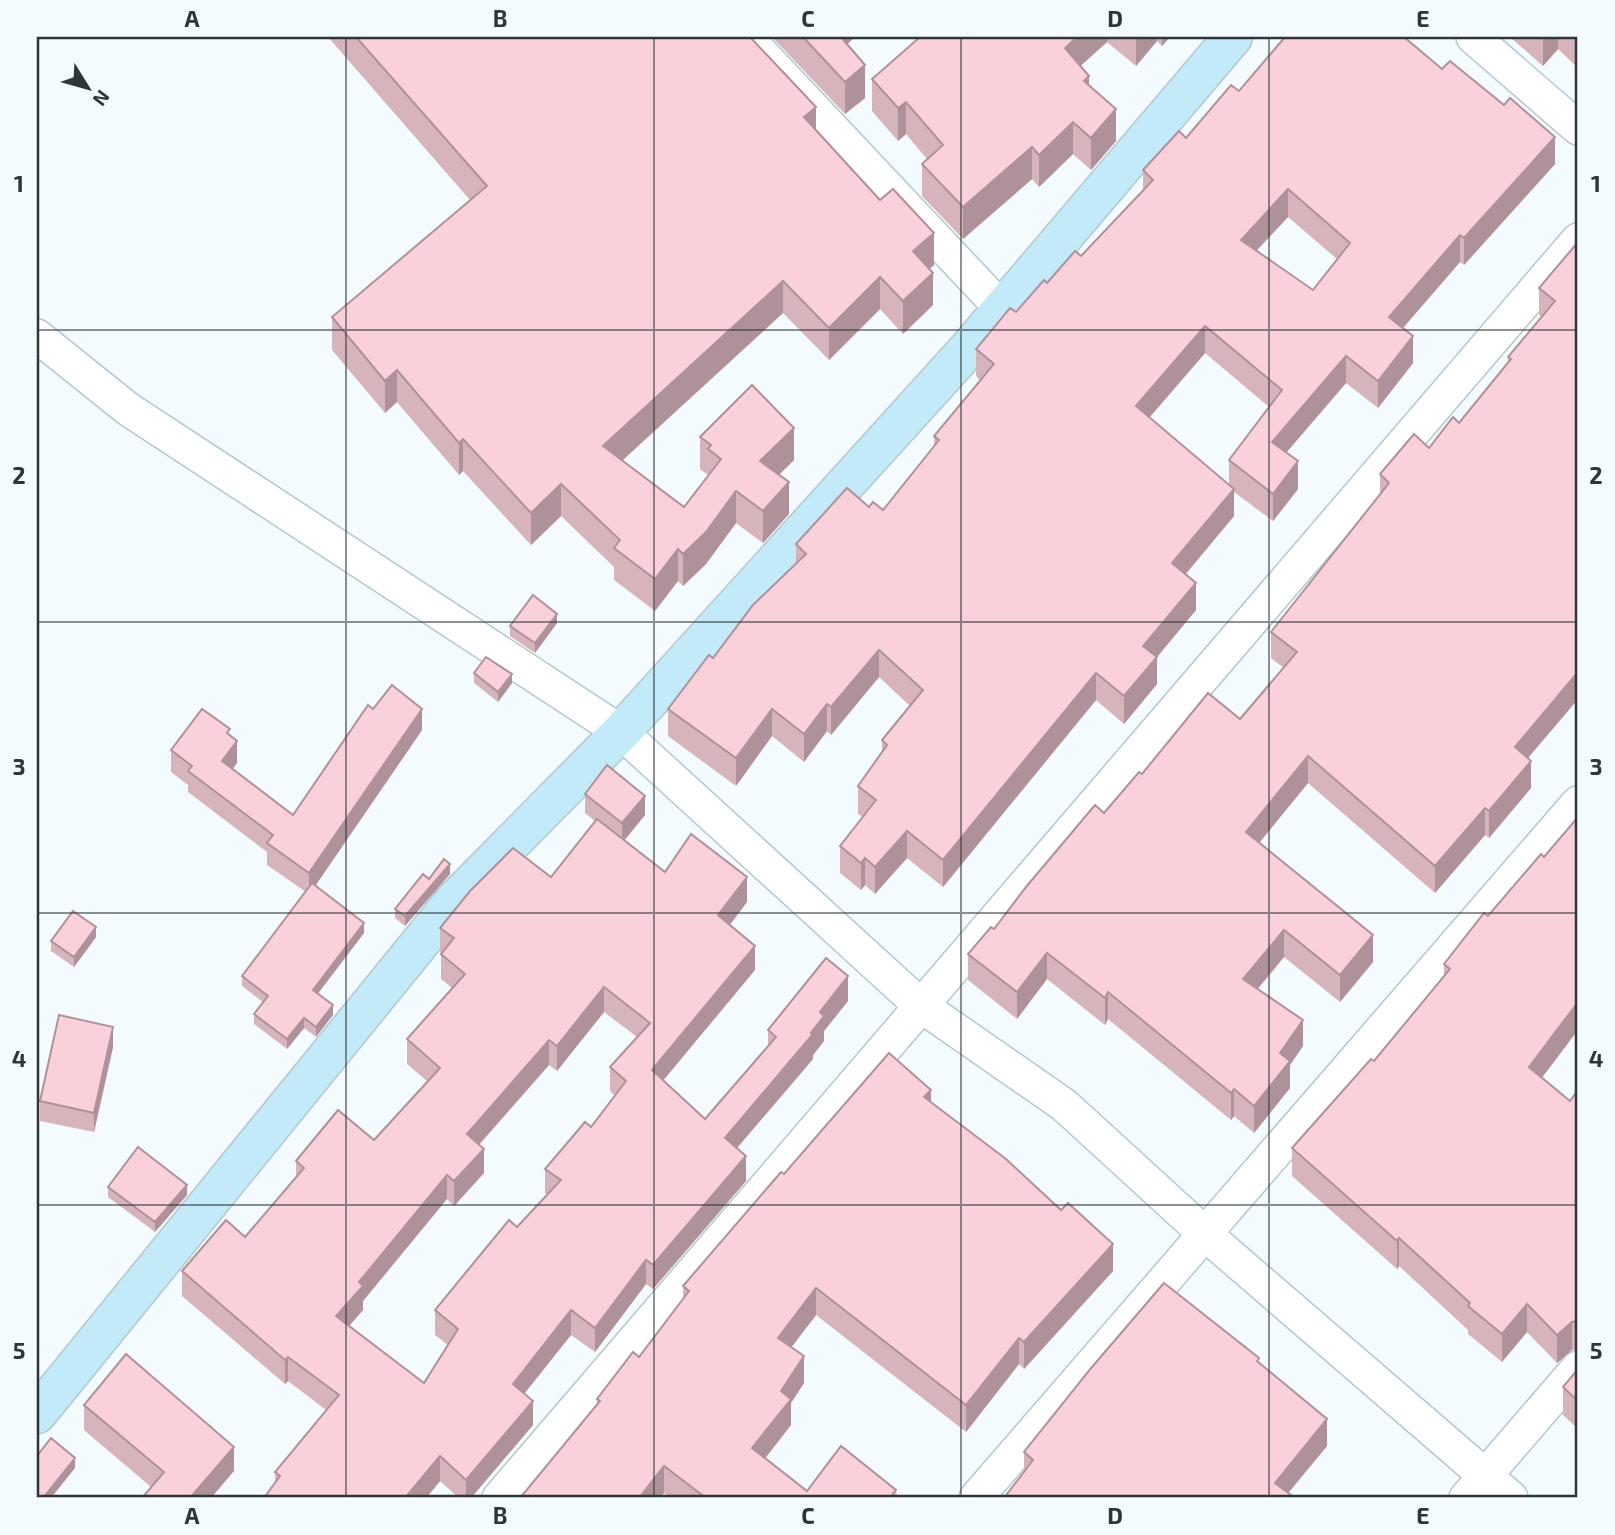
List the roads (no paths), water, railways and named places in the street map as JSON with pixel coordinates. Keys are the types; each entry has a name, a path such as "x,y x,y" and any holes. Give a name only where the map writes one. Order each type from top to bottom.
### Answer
{"street":[{"path":"37,1414 454,901 621,732 1002,309 1233,37"},
{"path":"1473,37 1578,128"},
{"path":"761,42 1002,309"},
{"path":"499,1498 1578,240"},
{"path":"37,336 128,409 621,732 920,1005 1064,1105 1475,1487 1511,1498"},
{"path":"976,1498 1578,803"},
{"path":"1475,1487 1578,1368"}]}
